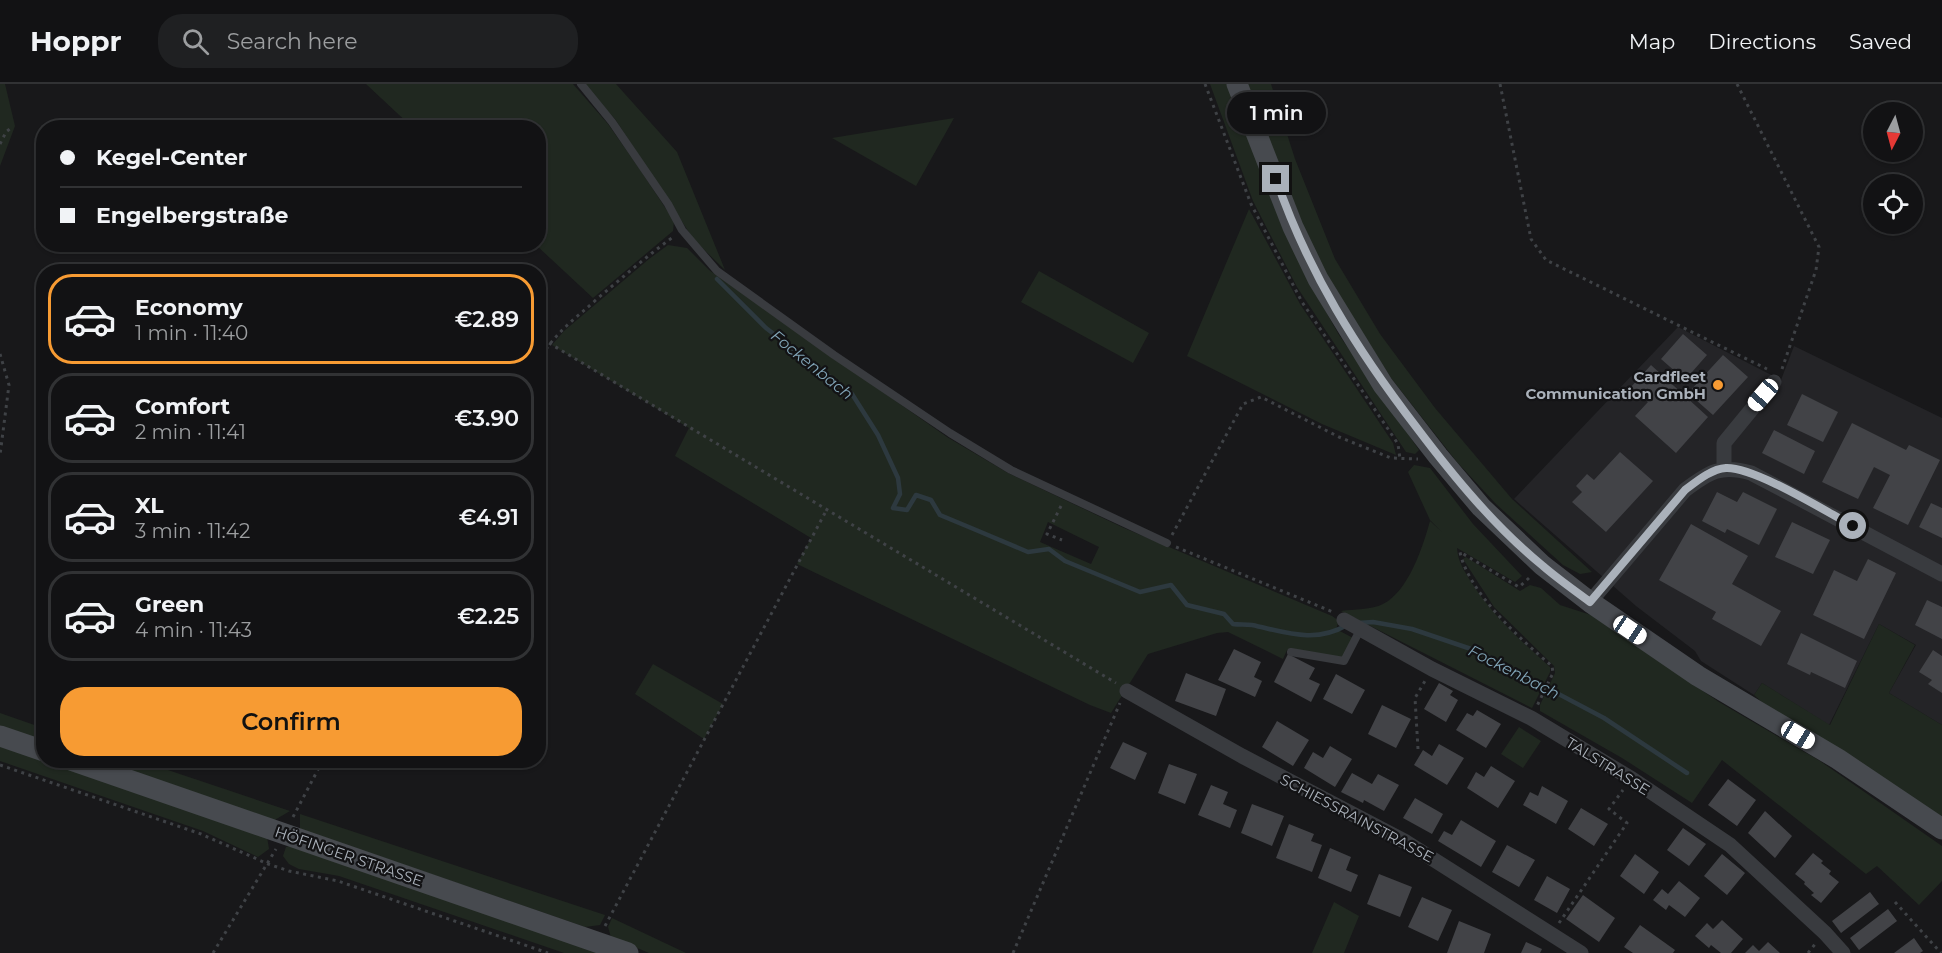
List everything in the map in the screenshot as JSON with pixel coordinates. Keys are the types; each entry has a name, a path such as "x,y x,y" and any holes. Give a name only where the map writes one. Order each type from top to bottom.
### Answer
{"street":[{"path":"1237,84 1293,227 1318,279 1383,385 1474,499 1542,566 1590,602 1698,676 1838,759 1942,829"},
{"path":"1724,468 1724,443 1777,379"},
{"path":"1590,602 1685,490 1703,476 1724,468 1751,473 1942,574"},
{"name":"TALSTRASSE","path":"1344,620 1432,669 1531,718 1632,779 1730,845 1825,933 1843,953"},
{"name":"SCHIESSRAINSTRASSE","path":"1127,691 1242,756 1406,842 1581,953"},
{"path":"0,736 36,748"},
{"name":"HÖFINGER STRASSE","path":"93,768 598,941 627,953"}],"lane":[{"path":"581,84 612,122 668,204 682,230 717,271 834,355 950,433 1011,470 1167,543"},
{"path":"1291,652 1344,661 1360,630"}],"path":[{"path":"1500,84 1531,239 1546,260 1777,379 1816,270 1819,247 1737,84"},
{"path":"0,144 6,132 12,128"},
{"path":"546,348 648,254 682,230"},
{"path":"549,343 1127,691"},
{"path":"0,354 9,385 0,455"},
{"path":"1344,620 1334,613 1167,543 1243,404 1261,398 1339,436 1391,458 1400,459"},
{"path":"1062,540 1047,534 1065,497"},
{"path":"598,941 609,916 826,510"},
{"path":"1541,698 1553,673 1552,666 1493,608 1462,564 1460,552 1520,586 1542,566"},
{"path":"1418,749 1415,698 1432,669"},
{"path":"1013,953 1115,713"},
{"path":"0,765 201,834 268,864 289,871 338,880 548,953"},
{"path":"284,834 319,768"},
{"path":"1552,933 1627,823 1609,809 1632,779"},
{"path":"213,953 268,864"},
{"path":"1895,902 1941,953"}],"shaded area":[{"path":"0,84 5,84 15,126 0,166"},
{"path":"366,84 573,84 608,124 639,168 674,221 673,231 593,298 544,252 546,252 546,120 405,120"},
{"path":"582,84 616,84 677,152 725,270 694,240 615,119"},
{"path":"1210,84 1229,84 1308,280 1339,335 1419,450 1415,454 1406,452 1297,287 1253,201"},
{"path":"1247,84 1271,84 1295,159 1335,259 1380,334 1435,408 1512,499 1592,572 1580,574 1563,565 1496,504 1457,462 1391,378 1317,260"},
{"path":"954,118 916,186 832,138"},
{"path":"1249,209 1300,304 1393,443 1396,455 1322,424 1187,356"},
{"path":"668,245 687,248 709,270 947,437 1008,473 1124,528 1332,616 1339,621 1336,629 1355,639 1343,659 1287,650 1283,659 1228,632 1217,633 1148,654 1111,713 797,564 811,538 675,456 689,428 552,345 564,331","holes":["1048,522 1099,547 1091,564 1040,542"]},
{"path":"1039,271 1149,333 1133,363 1021,302"},
{"path":"1678,327 1781,380 1794,346 1942,418 1942,725 1889,693 1916,645 1879,624 1829,725 1762,683 1754,695 1701,661 1695,651 1636,606 1514,499"},
{"path":"1414,465 1430,468 1473,524 1522,576 1515,582 1457,548 1464,570 1488,606 1550,667 1550,672 1532,708 1341,611 1374,607 1392,598 1400,590 1413,568 1430,521 1442,532 1430,520 1408,472"},
{"path":"1466,557 1520,591 1530,585 1541,588 1560,605 1591,615 1719,702 1820,761 1942,846 1942,881 1919,905 1877,866 1866,874 1722,760 1692,803 1622,758 1540,711 1540,705 1555,673 1554,666 1494,607 1463,559"},
{"path":"1879,624 1915,645 1889,693 1942,725 1942,820 1754,695 1762,683 1830,725"},
{"path":"653,664 723,704 704,739 635,694"},
{"path":"0,713 36,726 36,739 0,726"},
{"path":"1519,727 1541,741 1523,768 1501,754"},
{"path":"0,744 36,757 36,768 69,768 267,837 269,849 258,857 203,831 0,761"},
{"path":"119,768 162,768 290,811 273,821"},
{"path":"300,814 605,915 600,925 585,927 300,829"},
{"path":"293,845 606,953 564,953 339,876 299,869 289,864 283,856 286,847"},
{"path":"1334,902 1359,916 1344,953 1312,953"},
{"path":"612,918 686,953 649,953 611,937 608,927"}],"building":[{"path":"1683,334 1707,355 1685,380 1661,359"},
{"name":"Cardfleet Communication GmbH","path":"1723,355 1748,377 1713,415 1688,393"},
{"path":"1651,365 1708,417 1676,453 1635,416 1648,402 1631,387"},
{"path":"1802,394 1838,412 1823,442 1787,425"},
{"path":"1852,423 1906,450 1909,445 1940,460 1908,525 1873,508 1890,475 1874,467 1858,499 1822,482"},
{"path":"1774,430 1815,451 1804,474 1762,453"},
{"path":"1620,452 1653,481 1606,532 1572,502 1582,492 1576,486 1587,474 1594,480"},
{"path":"1717,492 1737,502 1743,492 1777,509 1759,545 1727,529 1725,533 1702,521"},
{"path":"1931,503 1942,508 1942,538 1919,527"},
{"path":"1792,522 1830,540 1813,574 1775,557"},
{"path":"1691,524 1748,556 1732,584 1781,611 1761,646 1712,619 1716,612 1659,580"},
{"path":"1868,559 1896,573 1864,639 1813,615 1834,570 1857,581"},
{"path":"1927,600 1942,607 1942,639 1915,625"},
{"path":"1801,633 1857,661 1845,688 1787,664"},
{"path":"1234,649 1261,662 1254,677 1262,681 1255,697 1218,680"},
{"path":"1933,650 1942,656 1942,693 1928,684 1932,680 1919,672"},
{"path":"1288,654 1315,668 1309,679 1320,684 1311,702 1274,682"},
{"path":"1186,673 1226,689 1216,716 1175,701"},
{"path":"1336,674 1365,690 1352,714 1323,699"},
{"path":"1439,683 1453,691 1450,695 1458,700 1446,722 1424,709"},
{"path":"1382,705 1411,719 1396,748 1368,734"},
{"path":"1477,710 1501,724 1486,748 1456,730 1467,713 1473,716"},
{"path":"1277,721 1309,740 1293,766 1262,747"},
{"path":"1123,742 1147,753 1135,780 1110,768"},
{"path":"1439,744 1464,758 1447,785 1414,765 1423,750 1432,756"},
{"path":"1330,746 1352,759 1335,787 1304,768 1313,752 1323,758"},
{"path":"1169,764 1197,774 1185,804 1158,793"},
{"path":"1491,766 1515,781 1498,808 1467,788 1476,772 1484,777"},
{"path":"1352,773 1372,784 1378,774 1399,785 1384,811 1364,800 1363,803 1341,792"},
{"path":"1728,779 1756,800 1737,826 1708,805"},
{"path":"1211,785 1228,792 1223,804 1237,810 1230,828 1198,815"},
{"path":"1542,786 1568,801 1556,824 1523,805 1530,792 1538,796"},
{"path":"1415,798 1443,814 1432,834 1403,818"},
{"path":"1252,804 1284,816 1272,846 1241,833"},
{"path":"1581,808 1608,824 1594,846 1568,829"},
{"path":"1765,811 1792,836 1775,858 1748,833"},
{"path":"1461,820 1496,841 1481,867 1438,841 1444,831 1452,835"},
{"path":"1289,824 1314,834 1311,841 1322,845 1312,872 1276,858"},
{"path":"1683,828 1706,844 1689,866 1667,850"},
{"path":"1507,845 1535,860 1519,887 1492,872"},
{"path":"1330,848 1351,857 1346,870 1358,875 1351,892 1318,878"},
{"path":"1813,853 1831,871 1829,874 1839,882 1821,903 1811,895 1814,893 1804,884 1805,882 1795,874"},
{"path":"1635,854 1659,872 1644,894 1620,876"},
{"path":"1722,854 1745,873 1727,895 1704,876"},
{"path":"1379,874 1412,887 1400,917 1367,904"},
{"path":"1547,876 1570,889 1557,913 1534,900"},
{"path":"1679,881 1700,898 1685,917 1669,905 1666,910 1653,900 1662,889 1668,894"},
{"path":"1870,892 1879,904 1841,933 1832,921"},
{"path":"1583,895 1615,918 1599,942 1566,919"},
{"path":"1422,897 1452,910 1438,941 1408,927"},
{"path":"1888,909 1897,921 1859,950 1850,938"},
{"path":"1722,920 1743,939 1731,953 1721,953 1711,945 1709,948 1695,936 1707,923 1713,929"},
{"path":"1459,921 1491,934 1484,953 1447,953"},
{"path":"1640,925 1675,950 1673,953 1633,953 1624,947"},
{"path":"1914,938 1923,951 1894,953"},
{"path":"1526,942 1542,949 1540,953 1521,953"},
{"path":"1768,942 1780,953 1745,953 1753,945 1759,951"}],"waterway":[{"name":"Fockenbach","path":"717,279 766,328 852,394 878,435 898,478 900,494 893,508 907,510 916,495 931,500 940,515 1028,552 1049,549 1065,561 1140,592 1171,585 1187,605 1224,614 1233,624 1252,625 1300,635 1323,634 1347,625"},
{"name":"Fockenbach","path":"1358,623 1373,622 1412,629 1477,651 1604,718 1687,773"}],"place":[{"name":"Cardfleet Communication GmbH","path":"1718,385"}],"route":[{"path":"1276,179 1293,227 1318,279 1383,385 1438,456 1482,507 1542,566 1590,602 1618,572 1685,490 1703,476 1724,468 1751,473 1853,526"}]}
